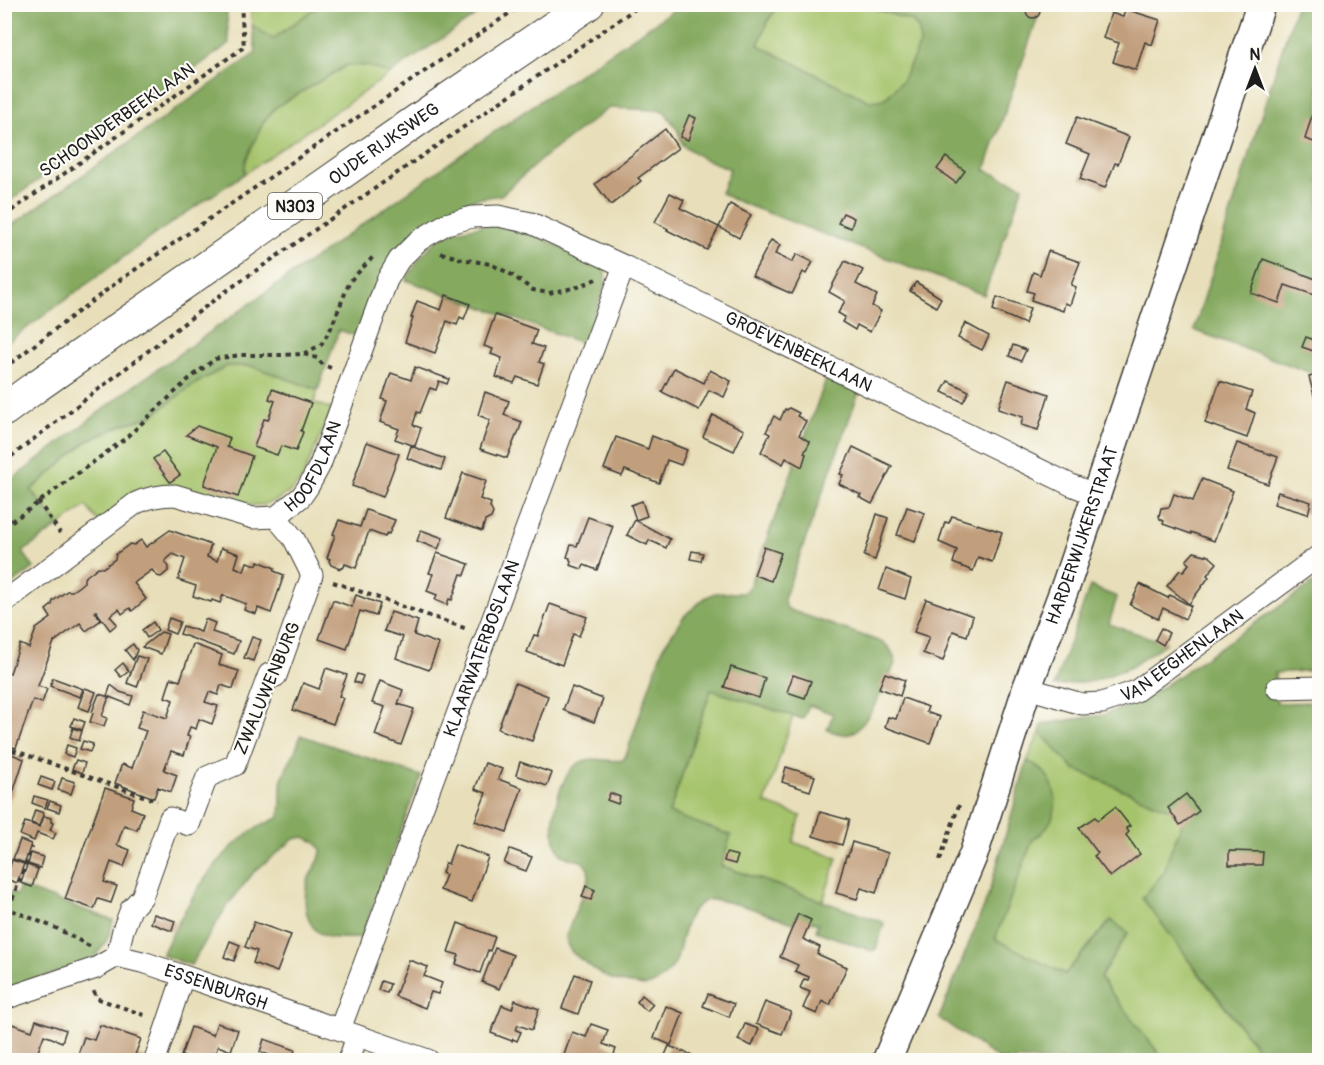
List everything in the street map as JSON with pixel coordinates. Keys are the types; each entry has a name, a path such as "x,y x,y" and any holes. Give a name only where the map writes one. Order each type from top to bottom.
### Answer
{"main road":[{"name":"OUDE RIJKSWEG","path":"4,410 588,4"},
{"name":"HARDERWIJKERSTRAAT","path":"887,1060 974,853 1027,688 1067,582 1261,4"}],"street":[{"name":"GROEVENBEEKLAAN","path":"498,216 531,224 624,266 1060,480 1096,495"},
{"name":"HOOFDLAAN","path":"4,602 136,503 148,497 175,495 253,518 276,517 301,497 320,465 387,280 399,260 418,241 446,224 472,217 498,216"},
{"name":"KLAARWATERBOSLAAN","path":"349,1060 349,1033 487,636 624,266"},
{"path":"276,517 294,539 312,575"},
{"name":"VAN EEGHENLAAN","path":"1027,688 1082,704 1102,703 1136,692 1320,555"},
{"name":"ZWALUWENBURG","path":"193,814 207,777 235,765 269,674 276,676 312,575"},
{"path":"1277,688 1320,687"},
{"path":"4,999 96,968 117,956 130,909 142,897 170,818 189,825 193,814"},
{"name":"ESSENBURGH","path":"117,956 146,963 428,1060"},
{"path":"154,1060 183,977"}],"path":[{"name":"SCHOONDERBEEKLAAN","path":"4,216 244,47 241,4"},
{"path":"4,369 120,280 523,4"},
{"path":"4,462 222,294 642,4"},
{"path":"418,241 440,253 490,264 509,273 532,290 549,293 578,286 624,266"},
{"path":"303,354 321,345 331,328 350,281 379,250"},
{"path":"4,527 126,438 189,378 215,359 240,355 303,354 317,358 323,365 352,376"},
{"path":"38,501 73,550"},
{"path":"312,575 487,636"},
{"path":"4,747 193,814"},
{"path":"4,915 32,847"},
{"path":"7,908 58,929 95,949 117,956"},
{"path":"88,971 96,998 168,1023"}],"green space":[{"path":"5,4 226,5 229,44 5,204"},
{"path":"779,4 864,5 912,21 919,30 920,44 902,81 887,97 869,101 758,45 769,19"},
{"path":"250,5 319,5 273,39 252,25"},
{"path":"319,5 491,5 390,74 368,66 347,65 276,107 264,121 246,160 244,174 158,232 5,344 5,230 256,53 252,25 273,39"},
{"path":"681,5 779,5 769,19 758,45 869,101 887,97 902,81 920,44 919,30 912,21 864,5 1042,5 985,170 1023,186 984,295 734,200 721,193 730,169 702,158 683,145 677,129 664,111 609,108 544,157 501,195 475,199 422,227 357,336 339,330 318,390 251,366 227,366 193,385 150,417 124,424 86,442 31,490 59,526 23,552 34,568 5,589 5,485 128,390 459,156"},
{"path":"1296,5 1319,5 1319,376 1194,330"},
{"path":"347,65 368,66 390,74 244,174 246,160 264,121 276,107"},
{"path":"490,224 530,233 605,267 605,285 585,344 406,280 416,264 439,239 457,231"},
{"path":"227,366 251,366 318,390 314,403 332,409 303,477 293,490 263,505 246,505 172,487 98,521 86,506 59,526 31,490 86,442 124,424 150,417 193,385"},
{"path":"827,377 859,392 784,599 785,604 790,610 884,643 892,652 895,663 870,714 850,734 827,730 833,714 809,705 803,719 711,690 669,813 731,835 721,866 883,922 876,949 872,951 816,931 818,924 797,915 793,923 748,908 712,900 698,905 692,912 685,927 676,961 661,979 652,985 645,986 614,980 577,957 568,946 566,936 589,877 588,869 583,862 563,856 556,845 554,821 559,794 570,771 577,764 595,759 623,760 663,647 684,616 705,598 715,593 743,593 749,587"},
{"path":"1319,579 1319,670 1275,673 1277,703 1319,702 1319,1060 1266,1060 1142,898 1165,871 1185,816 1074,769 1040,732 1042,724 1103,715 1133,704 1164,686"},
{"path":"1090,586 1117,597 1109,624 1166,643 1131,667 1094,681 1054,686"},
{"path":"711,690 793,716 765,803 801,816 793,842 837,858 823,901 720,865 669,814"},
{"path":"1040,732 1074,769 1185,816 1165,871 1187,959 1266,1060 1164,1060 1099,978 1128,933 1111,920 1065,974 994,939 1033,839 1041,834 1041,769 1027,761"},
{"path":"300,735 421,776 361,938 327,937 312,926 307,913 306,891 308,879 319,859 321,849 315,842 304,837 294,839 254,872 227,906 191,965 162,955 189,904 222,857 250,832 279,817 282,779 297,748"},
{"path":"1027,761 1044,772 1050,780 1054,789 1055,808 1047,827 1033,839 995,939 1065,974 1111,920 1128,933 1100,978 1164,1060 1000,1060 939,1018 988,896"},
{"path":"20,887 113,920 104,945 90,962 5,989 4,891 17,895"}],"building":[{"path":"1033,4 1038,6 1040,11 1038,16 1033,18 1028,16 1026,11 1028,6"},
{"path":"1125,9 1160,20 1152,45 1145,42 1136,70 1113,62 1119,43 1103,38 1111,13 1123,17"},
{"path":"689,115 696,118 688,140 680,137"},
{"path":"1312,115 1320,118 1320,144 1305,139"},
{"path":"1077,117 1129,137 1105,188 1080,179 1090,154 1066,144"},
{"path":"665,129 678,148 638,178 641,181 611,205 595,184"},
{"path":"946,157 965,171 956,183 937,169"},
{"path":"670,193 684,200 680,208 719,227 707,250 655,222"},
{"path":"730,204 751,215 739,238 719,227"},
{"path":"843,213 854,218 851,228 838,223"},
{"path":"771,240 780,245 775,254 792,262 797,254 813,262 806,274 803,272 792,294 752,276"},
{"path":"1048,251 1080,262 1071,285 1076,287 1070,305 1065,303 1063,311 1031,300 1034,293 1027,291 1033,272 1040,275"},
{"path":"1263,259 1316,279 1320,271 1320,297 1285,285 1279,303 1251,293"},
{"path":"845,261 863,270 856,284 877,295 872,306 881,311 870,332 857,325 855,330 842,322 845,317 838,313 845,301 829,292"},
{"path":"916,282 941,298 936,307 910,291"},
{"path":"446,295 470,304 464,319 460,317 457,325 447,321 435,353 405,342 417,301 441,310"},
{"path":"997,297 1030,308 1025,324 993,310"},
{"path":"495,315 537,330 532,344 544,348 539,362 544,364 537,384 517,377 514,383 496,377 502,358 491,354 493,349 484,346"},
{"path":"965,323 989,336 982,350 958,338"},
{"path":"1306,337 1320,342 1319,353 1302,347"},
{"path":"1013,345 1026,350 1021,361 1009,356"},
{"path":"415,367 449,379 447,384 439,381 436,390 430,388 420,413 417,412 413,425 421,428 415,446 395,439 399,429 380,422 387,401 382,399 391,373 411,380"},
{"path":"674,368 704,383 710,370 731,381 724,397 709,390 699,410 662,392"},
{"path":"1320,374 1320,398 1315,399 1309,377"},
{"path":"1008,380 1049,394 1038,430 1021,425 1023,417 998,409"},
{"path":"948,381 969,391 963,402 942,392"},
{"path":"1220,381 1252,392 1246,409 1255,413 1247,438 1205,423"},
{"path":"272,389 311,403 296,451 281,446 277,455 254,447 264,419 268,420 275,401 269,399"},
{"path":"485,392 509,401 504,415 522,422 507,458 480,449 490,420 478,415"},
{"path":"789,408 799,413 797,416 806,421 799,435 810,442 804,453 806,454 802,467 786,458 783,464 761,452 770,434 766,432 774,416 780,420 785,409"},
{"path":"713,415 744,430 734,451 703,437"},
{"path":"197,426 230,438 227,447 252,456 238,497 204,485 217,447 186,435"},
{"path":"652,436 687,450 681,465 667,460 659,483 625,470 622,476 604,469 616,437 648,449"},
{"path":"367,442 399,454 383,497 352,486"},
{"path":"1237,443 1278,457 1268,484 1227,470"},
{"path":"411,446 445,459 441,470 407,458"},
{"path":"853,447 892,466 872,504 859,497 861,495 839,484 843,475 840,474"},
{"path":"163,452 180,475 170,482 153,459"},
{"path":"463,473 486,481 480,499 491,503 493,513 491,518 485,521 482,531 446,518"},
{"path":"1202,479 1233,491 1214,541 1163,524 1164,521 1159,516 1161,508 1169,507 1174,494 1193,501"},
{"path":"1278,492 1311,502 1308,514 1274,504"},
{"path":"642,501 647,516 636,520 631,505"},
{"path":"907,507 925,513 915,541 897,535"},
{"path":"366,510 395,520 389,534 387,533 385,537 369,531 356,568 345,564 340,569 331,565 330,559 327,558 339,520 360,527"},
{"path":"877,514 888,518 875,560 864,556"},
{"path":"952,516 1002,532 992,562 978,557 973,571 953,563 957,550 939,542 945,522 949,523"},
{"path":"588,517 613,526 597,570 584,565 582,569 570,565 570,558 567,557 571,545 577,546"},
{"path":"635,520 670,539 666,548 649,540 647,545 627,535"},
{"path":"170,530 211,545 207,557 217,561 221,548 239,554 235,567 244,571 247,562 257,565 258,561 275,568 274,571 284,575 271,613 258,608 256,614 244,610 246,604 223,595 220,603 193,596 196,586 178,580 185,559 173,554 165,561 169,567 168,571 161,577 152,570 134,583 146,599 132,611 130,608 122,614 119,609 110,616 117,624 110,630 96,611 101,620 86,631 80,623 54,642 38,686 47,689 42,703 33,700 16,748 4,744 4,671 10,673 20,644 29,648 36,629 51,618 46,610 53,601 67,591 78,587 84,582 84,578 98,567 103,568 115,559 116,554 130,544 134,545 141,540 146,547"},
{"path":"421,530 443,538 438,549 417,541"},
{"path":"764,547 781,553 771,581 754,575"},
{"path":"692,551 703,553 701,561 690,559"},
{"path":"1194,552 1209,556 1217,563 1189,604 1167,586 1180,570 1183,572 1189,564 1186,561"},
{"path":"437,553 469,564 465,575 461,574 452,600 449,599 447,605 435,600 437,595 427,591 433,574 429,573"},
{"path":"886,569 911,579 905,599 879,590"},
{"path":"1140,584 1191,606 1185,619 1163,608 1158,619 1130,605"},
{"path":"356,595 380,604 376,616 360,611 347,649 319,639 333,600 352,607"},
{"path":"926,599 973,616 967,636 953,631 943,661 923,653 929,637 914,632"},
{"path":"550,604 587,617 579,636 573,634 562,665 527,652 534,635 538,636"},
{"path":"391,612 418,621 414,635 439,644 429,670 396,658 403,637 384,631"},
{"path":"169,618 180,622 175,634 165,630"},
{"path":"205,619 215,623 212,632 239,641 234,654 180,634 183,626 201,632"},
{"path":"153,622 158,630 147,638 142,630"},
{"path":"1161,628 1169,633 1163,645 1155,640"},
{"path":"161,632 168,634 161,654 142,647"},
{"path":"252,637 261,640 253,661 244,658"},
{"path":"133,644 137,650 133,660 125,650"},
{"path":"193,644 222,655 219,665 239,671 233,689 221,685 218,695 209,692 205,702 218,706 212,724 199,719 196,729 190,727 187,736 190,737 184,755 171,751 164,770 177,775 171,792 158,787 154,798 115,783 122,764 132,768 146,731 137,728 143,710 167,718 173,700 165,697 171,678 180,681"},
{"path":"137,656 147,659 137,687 127,683"},
{"path":"123,663 129,671 121,677 115,670"},
{"path":"731,667 765,678 759,698 724,687"},
{"path":"326,668 347,675 339,696 343,698 333,724 293,710 303,683 319,689"},
{"path":"885,673 905,680 900,696 879,688"},
{"path":"357,674 363,676 360,684 354,682"},
{"path":"793,675 811,681 805,698 787,692"},
{"path":"53,678 83,689 80,697 50,686"},
{"path":"380,681 403,690 398,704 414,709 401,745 375,735 385,707 372,703"},
{"path":"515,683 548,696 532,741 498,729"},
{"path":"111,685 120,692 133,696 130,705 107,696"},
{"path":"572,687 603,699 594,722 563,710"},
{"path":"85,688 96,692 89,711 78,707"},
{"path":"99,694 109,697 102,716 107,718 104,726 90,722"},
{"path":"903,698 928,707 926,712 940,717 930,743 885,727 888,717 896,719"},
{"path":"74,718 85,722 82,730 71,726"},
{"path":"73,728 82,731 79,741 70,737"},
{"path":"83,741 93,744 90,752 80,749"},
{"path":"67,745 76,748 73,757 64,754"},
{"path":"4,751 24,759 5,811"},
{"path":"76,760 85,763 82,773 72,769"},
{"path":"520,762 552,773 547,786 516,775"},
{"path":"485,763 502,769 498,779 522,788 507,832 475,821 486,793 475,789"},
{"path":"786,767 815,776 810,791 782,782"},
{"path":"41,777 55,782 52,790 38,785"},
{"path":"62,778 75,782 71,794 58,790"},
{"path":"105,788 134,798 131,808 143,813 137,830 124,825 117,845 130,850 124,867 111,862 104,882 117,886 111,903 98,899 94,909 65,899"},
{"path":"610,793 620,797 618,804 607,800"},
{"path":"1186,794 1199,811 1180,825 1168,808"},
{"path":"34,796 48,800 45,808 32,803"},
{"path":"50,801 61,805 59,812 47,808"},
{"path":"1115,807 1130,826 1126,828 1129,832 1126,835 1140,854 1110,877 1094,856 1098,853 1079,828 1095,817 1098,820"},
{"path":"35,810 44,813 39,826 31,823"},
{"path":"820,812 849,820 842,845 813,836"},
{"path":"44,816 51,818 53,823 50,830 56,833 53,839 37,833 34,841 20,835 25,822 40,827"},
{"path":"20,840 31,844 25,863 13,859"},
{"path":"852,842 888,853 876,893 861,888 857,899 836,893"},
{"path":"455,844 488,857 472,902 440,890 446,875 442,873 445,863 448,864"},
{"path":"510,849 532,857 526,871 504,863"},
{"path":"1229,851 1263,852 1262,865 1229,865"},
{"path":"31,853 43,857 40,868 28,864"},
{"path":"726,853 738,856 735,864 724,861"},
{"path":"12,860 24,864 17,883 6,879"},
{"path":"27,865 38,869 32,887 21,883"},
{"path":"586,886 595,890 591,900 582,897"},
{"path":"154,914 175,921 172,931 151,923"},
{"path":"798,914 811,920 803,939 820,947 817,954 847,967 830,1005 822,1001 817,1014 803,1008 810,992 800,988 804,979 808,980 809,977 795,971 798,965 780,957"},
{"path":"254,922 291,935 277,972 253,963 257,951 245,947"},
{"path":"458,923 495,937 480,973 456,964 459,955 448,952"},
{"path":"230,941 240,945 234,961 224,957"},
{"path":"495,948 513,955 499,989 482,982"},
{"path":"409,960 428,967 424,976 442,983 438,994 431,992 425,1008 395,996"},
{"path":"575,974 590,980 578,1014 562,1008"},
{"path":"381,981 390,984 387,993 378,990"},
{"path":"708,994 734,1004 729,1017 703,1006"},
{"path":"642,995 653,1004 647,1011 637,1002"},
{"path":"515,1000 539,1009 532,1030 518,1025 516,1030 521,1032 517,1041 513,1039 512,1041 491,1033 502,1005 512,1009"},
{"path":"765,1002 791,1012 782,1034 756,1024"},
{"path":"666,1006 683,1013 671,1045 654,1038"},
{"path":"36,1020 66,1030 62,1042 44,1035 35,1060 4,1060 4,1046 12,1024 32,1031"},
{"path":"217,1023 238,1030 231,1051 218,1046 213,1060 194,1060 181,1056 191,1027 213,1035"},
{"path":"591,1024 608,1030 603,1044 616,1049 612,1060 563,1058 572,1032 586,1037"},
{"path":"745,1024 759,1029 752,1046 738,1040"},
{"path":"100,1025 141,1039 135,1055 146,1058 145,1060 76,1060 84,1037 94,1040"},
{"path":"264,1039 295,1050 291,1060 260,1052"},
{"path":"669,1046 699,1058 698,1060 663,1060"}]}
